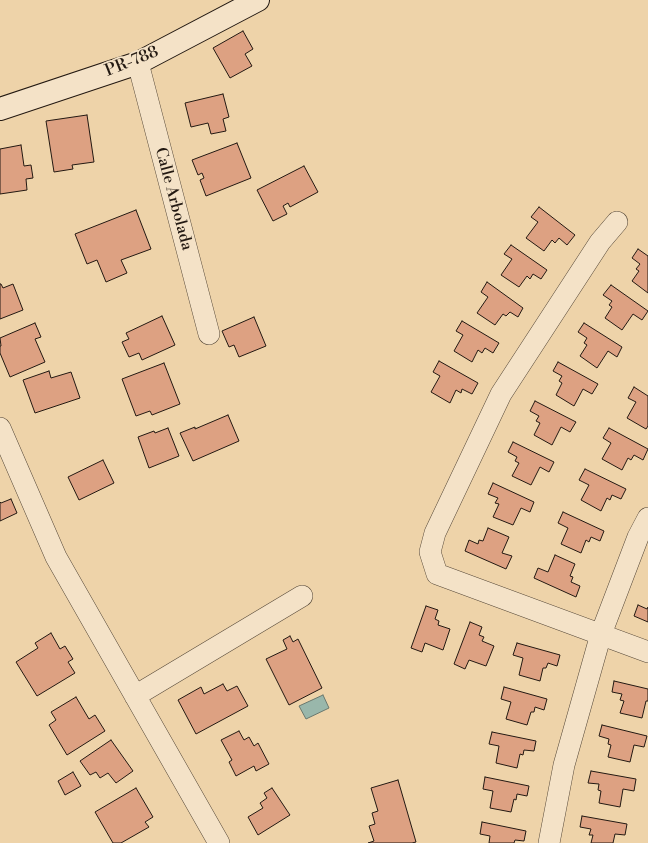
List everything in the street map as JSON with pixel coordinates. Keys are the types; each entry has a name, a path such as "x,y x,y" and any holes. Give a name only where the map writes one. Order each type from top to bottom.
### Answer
{"street":[{"name":"PR-788","path":"0,109 138,63 258,0"},
{"name":"Calle Arbolada","path":"138,63 209,334"},
{"path":"617,222 600,242 501,394 435,533 430,552 437,574 648,652"},
{"path":"0,428 56,557 219,843"},
{"path":"549,843 564,765 601,634 638,537 648,518"},
{"path":"135,696 302,596"}],"shaded area":[{"path":"323,695 329,708 306,719 299,706"}],"building":[{"path":"243,31 253,49 245,54 252,66 230,78 213,48"},
{"path":"223,94 229,117 223,119 226,131 211,134 208,123 191,127 185,103"},
{"path":"87,115 94,162 72,165 73,169 54,172 46,121"},
{"path":"237,143 251,178 206,196 200,180 204,178 202,173 198,175 192,160"},
{"path":"21,145 24,166 31,165 33,178 26,179 27,190 0,194 0,149"},
{"path":"304,166 318,192 290,207 288,203 283,206 287,214 273,221 257,190"},
{"path":"539,207 575,235 567,245 559,238 555,243 552,240 544,251 526,238 538,222 531,217"},
{"path":"136,210 151,249 121,260 127,273 106,282 97,260 87,264 75,234"},
{"path":"511,245 547,270 541,279 533,274 530,279 527,276 519,287 501,275 512,259 504,254"},
{"path":"638,249 648,256 648,293 632,281 639,271 636,269 640,264 632,258"},
{"path":"487,282 523,308 518,317 510,312 506,316 503,314 495,325 477,313 488,297 481,292"},
{"path":"0,284 3,288 13,284 23,310 0,319"},
{"path":"611,285 648,311 642,320 633,314 622,330 605,318 612,307 609,305 612,301 603,295"},
{"path":"162,316 175,345 142,360 139,353 129,357 122,342 129,339 126,333"},
{"path":"254,317 266,346 239,357 234,345 229,347 222,331"},
{"path":"462,321 499,343 493,353 485,348 482,353 478,350 472,362 454,351 463,335 456,331"},
{"path":"35,323 41,337 35,339 45,362 10,377 0,353 0,338"},
{"path":"584,323 622,347 617,357 608,351 597,368 580,356 587,345 584,343 587,338 578,332"},
{"path":"439,361 478,383 472,394 462,389 461,393 456,390 450,403 431,392 440,376 433,372"},
{"path":"558,362 598,384 592,394 583,389 574,406 556,395 562,383 559,381 562,376 553,371"},
{"path":"164,363 180,404 152,415 150,411 136,416 122,379"},
{"path":"49,371 51,378 71,372 80,398 35,413 23,380"},
{"path":"634,387 648,396 648,426 646,429 627,418 636,402 628,398"},
{"path":"535,401 576,422 570,432 561,427 552,445 534,435 540,423 536,421 539,416 530,411"},
{"path":"228,415 239,441 193,461 180,433 195,427 195,429"},
{"path":"168,428 179,456 149,468 138,437"},
{"path":"609,428 648,449 643,460 634,455 631,460 628,458 622,470 602,459 611,443 603,438"},
{"path":"513,442 554,462 549,472 540,467 531,485 512,476 519,463 515,461 517,457 508,452"},
{"path":"103,460 114,483 79,500 68,477"},
{"path":"585,469 626,489 621,499 612,495 610,500 607,498 601,511 581,500 589,485 579,480"},
{"path":"493,483 534,502 530,512 521,508 513,525 493,517 499,504 495,503 498,498 488,494"},
{"path":"11,499 17,513 0,521 0,502 1,503"},
{"path":"563,512 604,531 600,541 591,537 589,542 586,540 581,553 561,544 568,528 558,523"},
{"path":"488,528 509,537 502,553 512,556 506,569 465,551 469,540 478,544 479,540 483,541"},
{"path":"555,555 575,564 570,576 573,577 571,582 580,586 576,597 534,578 538,568 548,572"},
{"path":"638,605 647,609 648,607 648,622 634,616"},
{"path":"426,606 438,610 435,619 439,621 438,625 450,629 443,650 425,643 422,652 411,648"},
{"path":"470,622 482,627 479,635 484,637 482,641 494,646 486,666 469,660 465,669 454,664"},
{"path":"51,633 60,649 65,646 73,659 68,662 75,673 37,696 16,662 38,648 35,643"},
{"path":"290,636 293,642 298,639 322,688 289,705 266,659 287,649 283,640"},
{"path":"517,643 560,655 557,666 548,663 546,668 543,668 540,681 519,675 523,658 513,655"},
{"path":"614,681 648,689 648,701 646,701 642,718 620,713 624,701 620,700 622,694 612,692"},
{"path":"223,684 227,691 237,686 248,706 196,734 178,700 201,687 204,694"},
{"path":"504,687 547,699 544,710 535,707 534,712 531,712 527,725 506,719 511,702 501,699"},
{"path":"76,697 89,719 95,715 105,731 67,755 49,725 56,720 51,712"},
{"path":"602,725 647,736 644,747 634,745 630,762 608,757 611,745 608,744 609,739 599,736"},
{"path":"239,731 244,740 249,737 254,746 258,743 269,764 256,771 254,766 236,776 229,762 232,760 221,740"},
{"path":"492,732 536,741 534,751 524,750 523,755 520,754 517,768 496,763 499,746 489,744"},
{"path":"111,740 133,771 116,783 108,773 100,778 96,772 90,775 80,761"},
{"path":"591,771 636,779 634,791 623,789 620,807 599,803 601,791 598,790 599,784 588,783"},
{"path":"73,772 81,786 65,795 58,781"},
{"path":"485,777 529,786 527,796 517,794 516,800 514,799 511,812 490,808 493,791 483,789"},
{"path":"398,780 416,842 368,843 374,841 369,826 375,824 372,813 378,811 371,788"},
{"path":"136,788 153,817 145,822 149,827 121,843 113,843 95,812"},
{"path":"272,788 290,815 258,835 248,817 263,808 260,803 267,798 264,793"},
{"path":"582,816 627,824 625,835 615,834 613,843 591,843 593,835 589,835 591,829 580,827"},
{"path":"482,822 526,831 524,841 515,840 514,843 489,843 490,836 480,834"}]}
